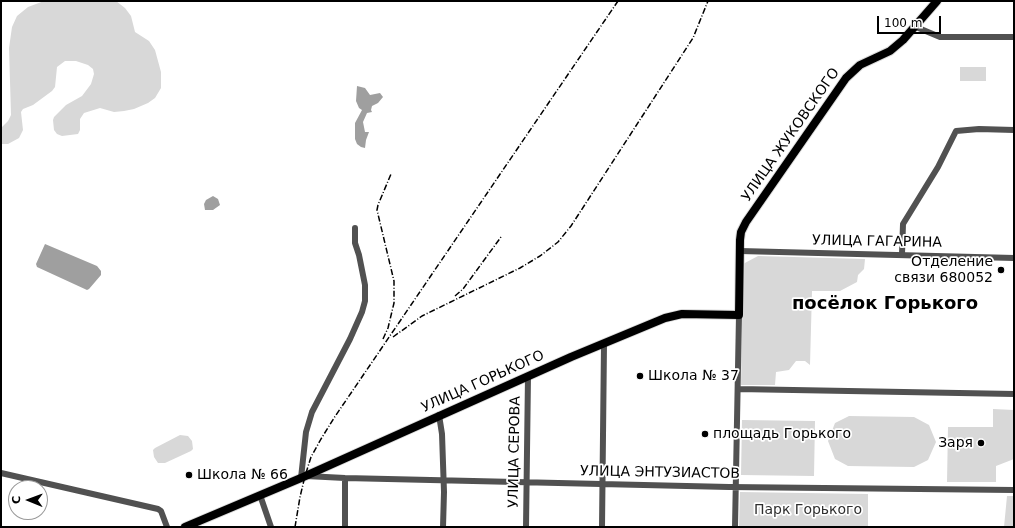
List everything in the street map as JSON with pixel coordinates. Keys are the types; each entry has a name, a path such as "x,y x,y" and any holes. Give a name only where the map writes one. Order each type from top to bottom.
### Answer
{"main road":[{"name":"УЛИЦА ЖУКОВСКОГО","path":"740,251 741,232 746,222 846,78 860,65 890,51 904,40 937,1"},
{"path":"740,251 740,315"},
{"name":"УЛИЦА ГОРЬКОГО","path":"186,527 303,477 528,376 665,318 682,314 740,315"}],"street":[{"path":"916,27 940,37 1014,37"},
{"path":"902,254 903,224 938,167 956,131 979,129 1014,130"},
{"path":"303,477 306,432 309,422 317,403 350,339 362,312 365,301 366,285 355,243 355,228"},
{"name":"УЛИЦА ГАГАРИНА","path":"740,251 1014,258"},
{"path":"735,527 740,315"},
{"path":"602,527 604,344"},
{"name":"УЛИЦА СЕРОВА","path":"526,527 528,376"},
{"path":"738,389 1014,394"},
{"path":"439,415 442,434 444,480 443,527"},
{"path":"1,473 158,509 161,511 167,527"},
{"name":"УЛИЦА ЭНТУЗИАСТОВ","path":"303,477 736,487 1014,490"},
{"path":"345,478 345,527"},
{"path":"260,495 271,527"}],"green space":[{"path":"44,1 116,1 125,8 131,16 135,32 149,41 155,50 161,72 161,88 155,98 134,109 114,112 100,108 84,113 80,119 80,130 78,134 62,136 57,134 54,130 54,117 66,105 82,96 91,84 94,74 93,69 88,65 76,61 65,61 57,67 55,87 52,91 33,105 23,109 21,112 23,130 19,138 8,144 1,144 1,128 8,121 11,115 9,48 12,27 17,16 28,7"},
{"path":"960,67 986,67 986,81 960,81"},
{"path":"758,256 865,259 864,269 858,275 857,282 840,291 812,291 810,365 805,361 796,361 789,370 776,372 775,385 741,385 743,264"},
{"name":"Заря","path":"993,409 1014,410 1014,459 996,466 996,482 947,482 948,427 993,427"},
{"path":"849,416 914,417 929,425 936,442 928,460 914,467 848,466 835,459 828,441 835,423"},
{"path":"742,420 815,421 814,476 741,475"},
{"path":"180,435 188,436 192,441 193,449 165,463 158,463 154,457 153,450"},
{"name":"Парк Горького","path":"740,492 868,494 868,527 739,527"},
{"path":"1007,496 1014,496 1014,527 1004,527"}],"shaded area":[{"path":"357,86 365,88 370,95 380,93 383,97 378,103 372,106 372,112 367,113 363,122 365,132 369,132 365,148 357,144 355,139 355,123 362,110 359,108 356,101"},
{"path":"213,196 218,199 220,205 213,210 205,210 204,204 206,200"},
{"path":"45,244 97,266 101,271 101,275 87,290 37,267 36,264"}],"railway":[{"path":"295,527 305,476 311,457 321,439 618,1"},
{"path":"393,337 422,316 520,268 540,256 558,242 571,226 693,38 708,1"},
{"path":"383,339 388,328 394,303 394,281 377,210 391,174"},
{"path":"455,296 463,289 501,237"}],"place":[{"name":"Отделение связи 680052","path":"1001,270"},
{"name":"Школа № 37","path":"640,376"},
{"name":"площадь Горького","path":"705,434"},
{"name":"Заря","path":"981,443"},
{"name":"Школа № 66","path":"189,475"}],"district":[{"name":"посёлок Горького","path":"885,304"}]}
